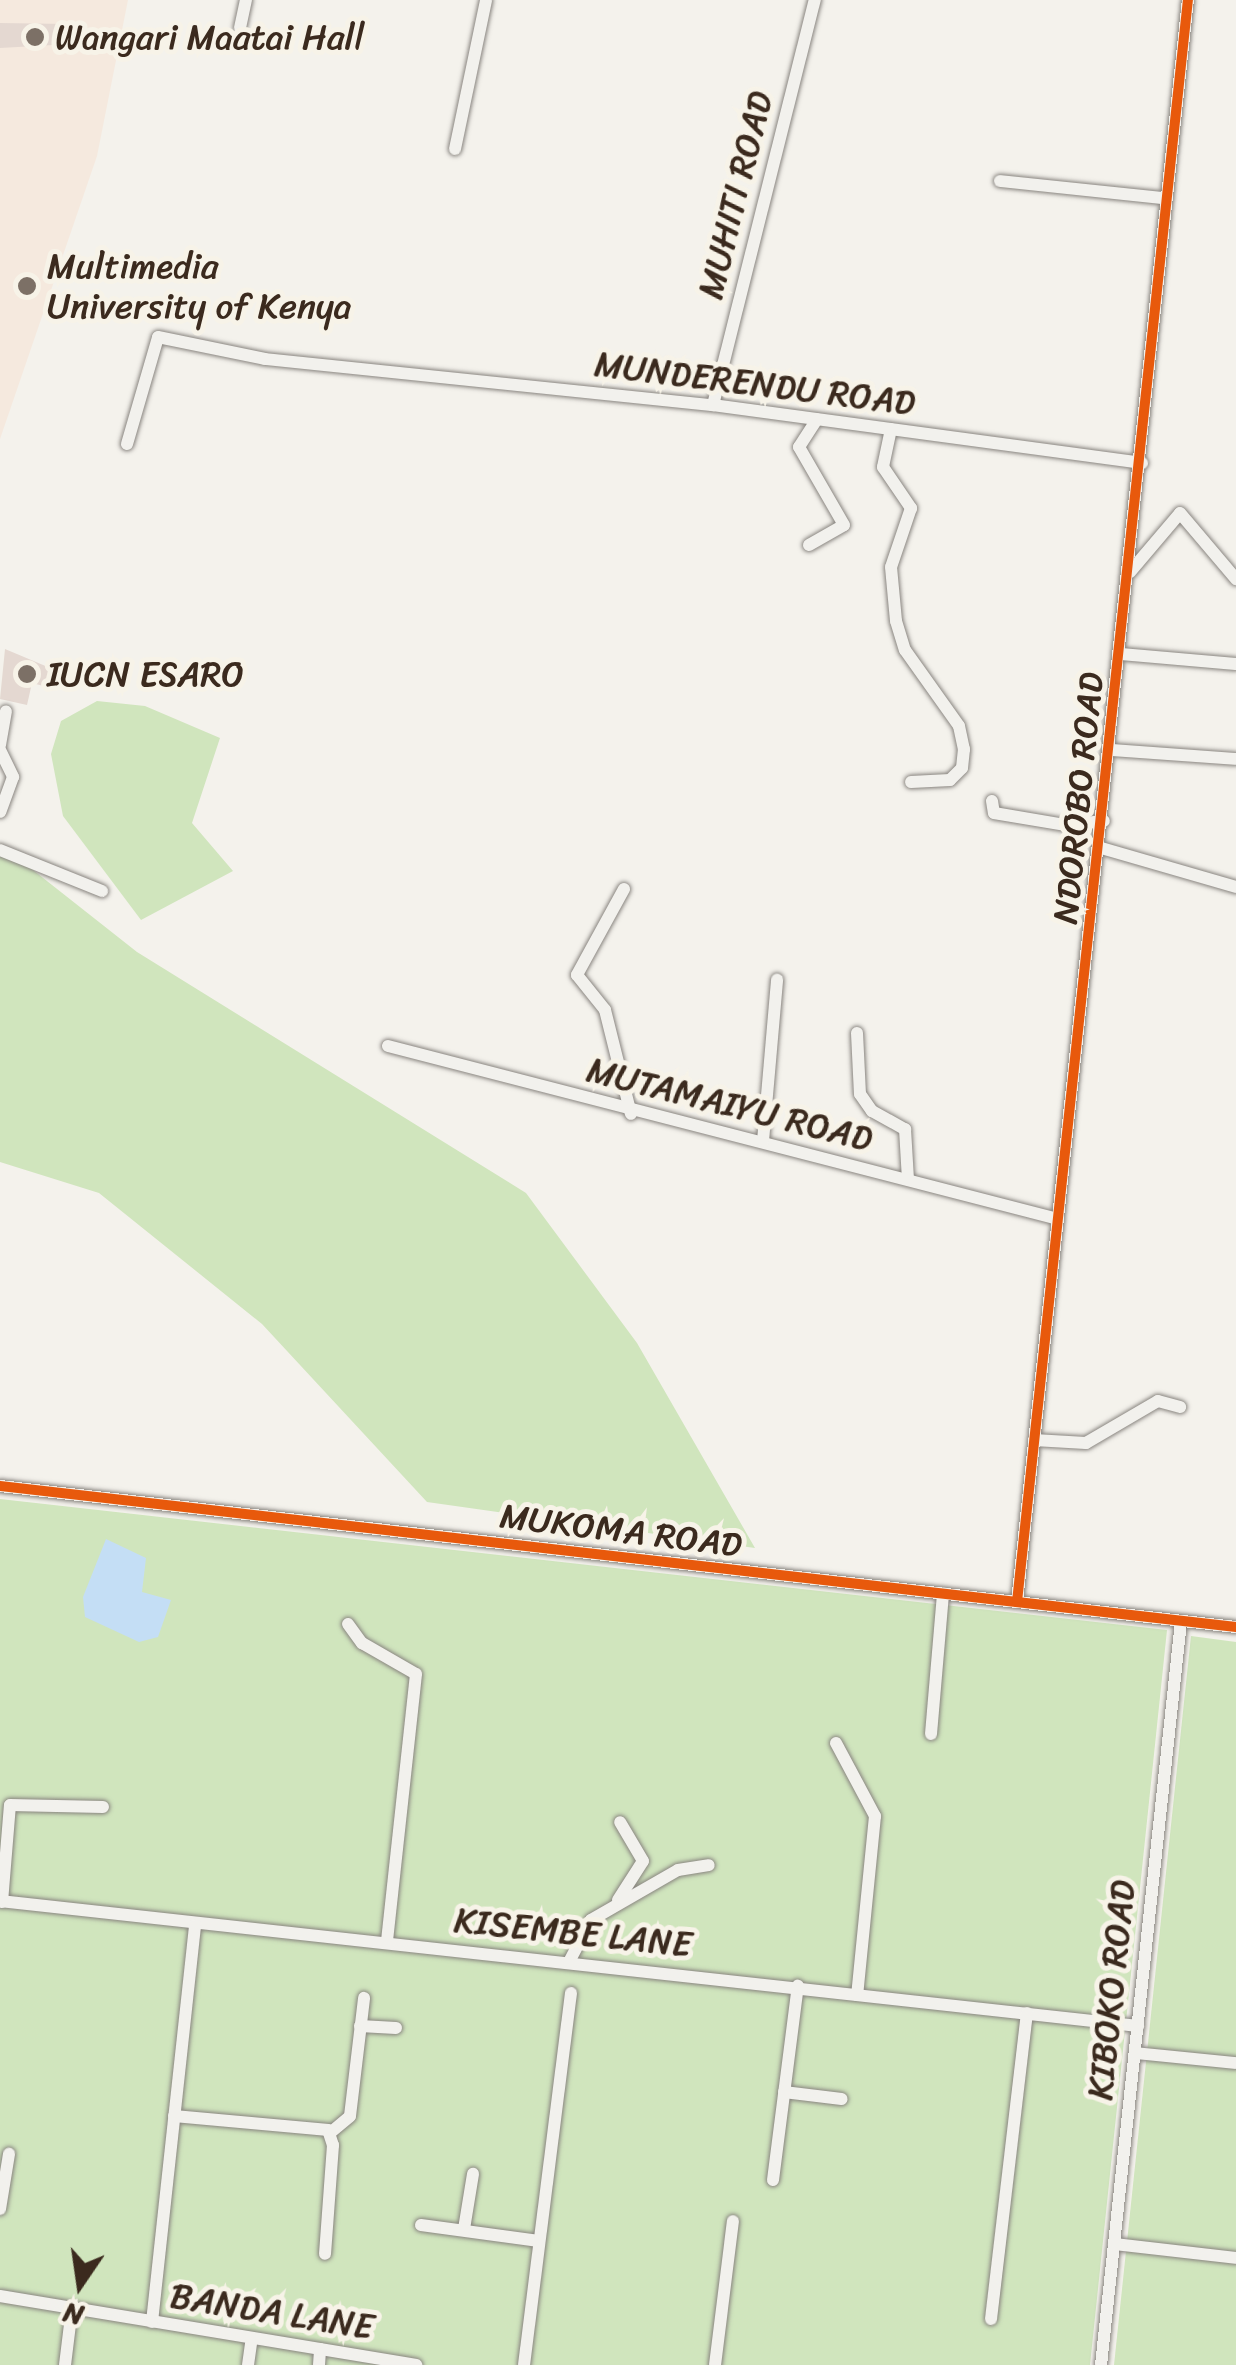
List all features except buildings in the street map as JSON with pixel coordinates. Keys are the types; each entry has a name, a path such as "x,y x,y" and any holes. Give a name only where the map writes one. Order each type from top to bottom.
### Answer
{"street":[{"path":"240,28 246,0"},
{"path":"455,149 486,0"},
{"name":"MUHITI ROAD","path":"714,405 816,0"},
{"name":"NDOROBO ROAD","path":"1017,1602 1104,821 1142,463 1164,198 1188,0"},
{"path":"1000,180 1164,198"},
{"name":"MUNDERENDU ROAD","path":"126,444 158,337 265,358 714,405 1142,463"},
{"path":"809,545 844,525 799,447 817,419"},
{"path":"890,429 883,467 911,508 891,567 896,621 905,650 959,726 964,749 950,780 911,782"},
{"path":"1128,574 1180,513 1236,579"},
{"path":"1121,654 1236,664"},
{"path":"0,812 13,777 0,748 6,712"},
{"path":"1111,750 1236,759"},
{"path":"992,801 994,813 1066,825 1104,821"},
{"path":"1101,848 1236,887"},
{"path":"0,850 102,891"},
{"path":"624,890 576,975 604,1010 631,1114"},
{"path":"763,1141 776,980"},
{"path":"857,1033 860,1094 872,1112 905,1130 908,1179"},
{"name":"MUTAMAIYU ROAD","path":"388,1046 631,1114 763,1141 1058,1219"},
{"path":"1034,1440 1086,1443 1158,1400 1180,1406"},
{"name":"MUKOMA ROAD","path":"0,1486 1236,1627"},
{"path":"930,1734 943,1594"},
{"name":"KIBOKO ROAD","path":"1101,2365 1181,1621"},
{"path":"348,1624 362,1643 416,1674 387,1942"},
{"path":"836,1742 875,1816 857,1995"},
{"path":"1,1901 10,1805 103,1807"},
{"path":"614,1906 643,1860 620,1822"},
{"path":"569,1962 587,1923 678,1870 709,1865"},
{"name":"KISEMBE LANE","path":"1,1901 1138,2026"},
{"path":"152,2322 194,1925"},
{"path":"773,2180 798,1986"},
{"path":"524,2365 571,1993"},
{"path":"324,2254 330,2133 350,2116 364,1998"},
{"path":"991,2319 1027,2013"},
{"path":"360,2026 396,2028"},
{"path":"1135,2053 1236,2063"},
{"path":"784,2092 842,2099"},
{"path":"174,2116 316,2125 330,2133"},
{"path":"0,2209 9,2154"},
{"path":"464,2230 472,2174"},
{"path":"715,2365 734,2221"},
{"path":"421,2224 539,2241"},
{"path":"1114,2244 1236,2258"},
{"name":"BANDA LANE","path":"0,2296 416,2365"},
{"path":"65,2365 72,2308"},
{"path":"248,2365 252,2338"},
{"path":"319,2365 320,2350"}],"shaded area":[{"name":"Multimedia University of Kenya","path":"0,0 128,0 97,156 0,439"}],"green space":[{"path":"97,701 145,706 220,738 192,823 233,871 141,920 63,816 51,754 61,721"},
{"path":"0,844 137,952 526,1193 637,1343 755,1548 427,1502 262,1324 99,1193 0,1162"},
{"path":"0,1499 1167,1630 1090,2365 0,2365"},
{"path":"1191,1636 1236,1642 1236,2365 1114,2365"}],"water":[{"path":"106,1539 146,1558 142,1592 171,1600 158,1637 139,1642 85,1617 83,1597"}],"cycle path":[{"path":"1017,1602 1188,0"},
{"path":"0,1486 1236,1627"}],"place":[{"name":"Wangari Maatai Hall","path":"35,37"},
{"name":"Multimedia University of Kenya","path":"27,286"},
{"name":"IUCN ESARO","path":"27,674"}]}
